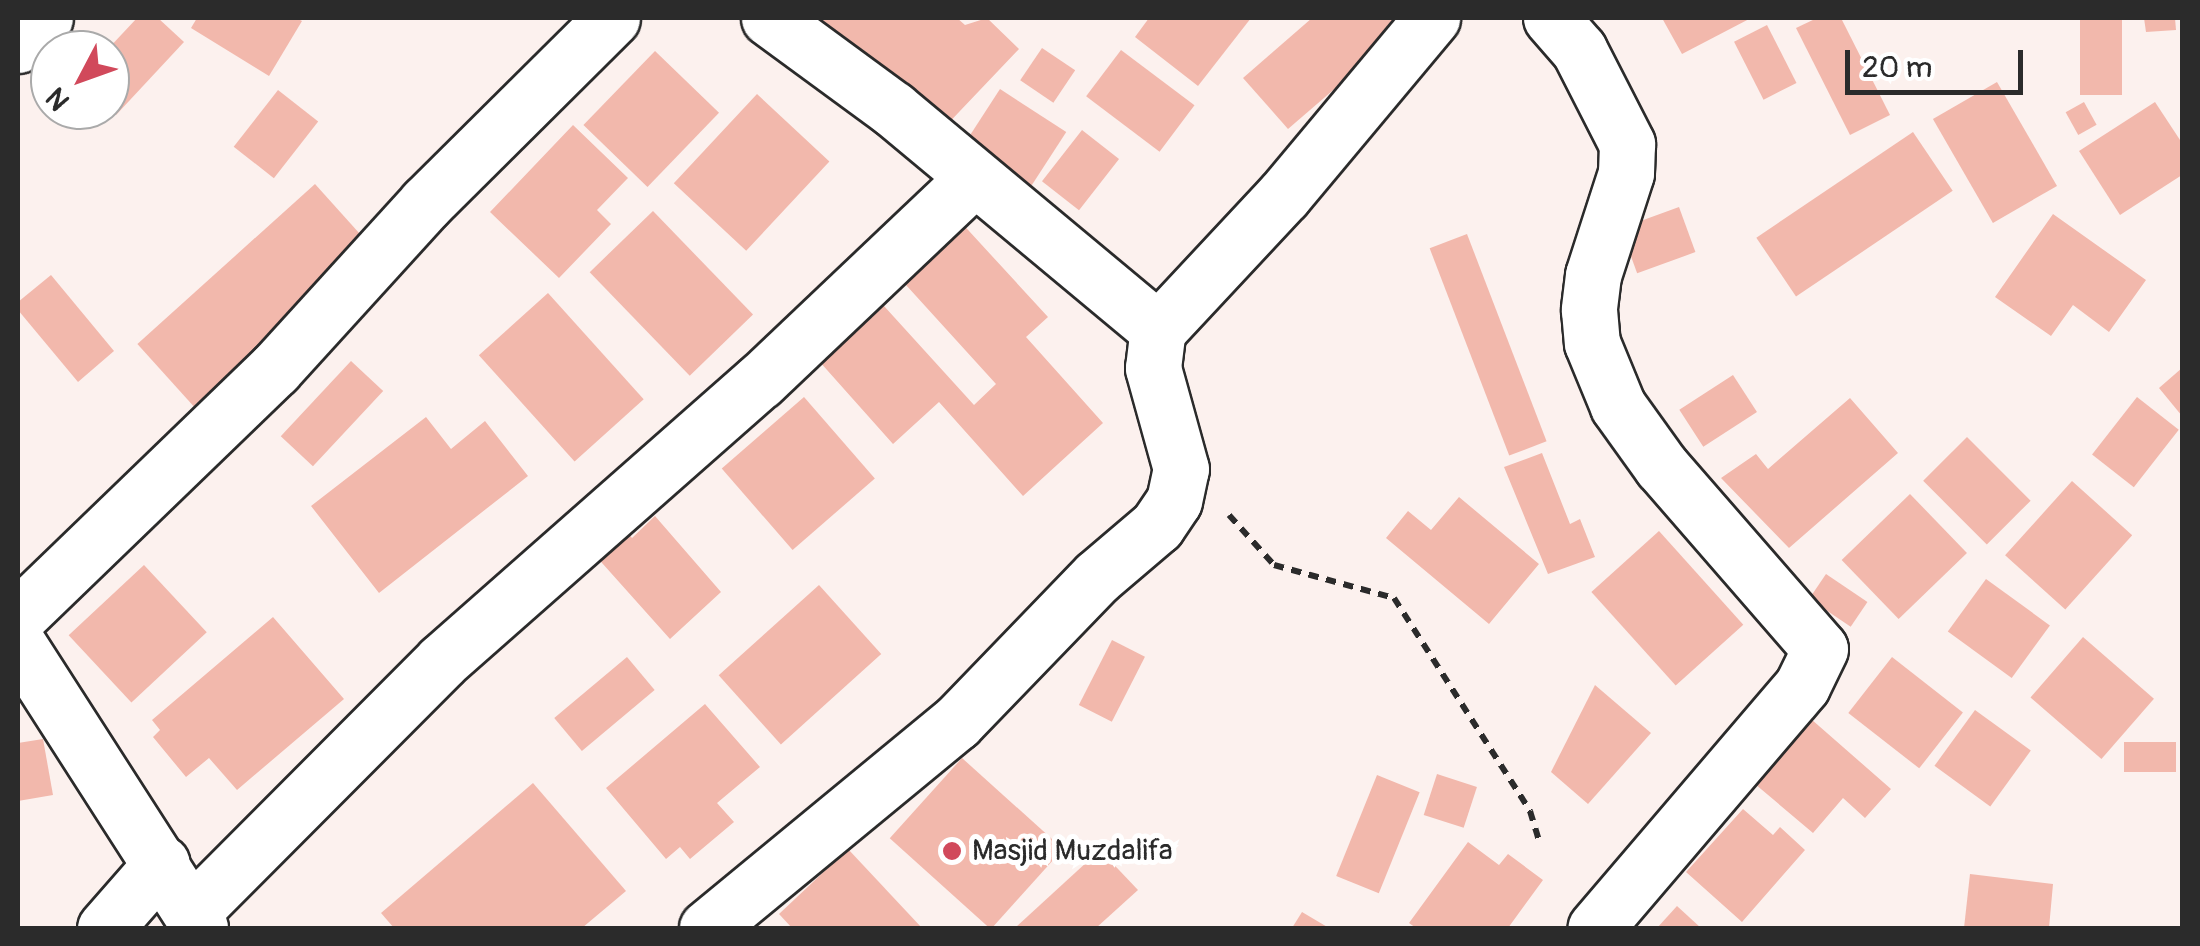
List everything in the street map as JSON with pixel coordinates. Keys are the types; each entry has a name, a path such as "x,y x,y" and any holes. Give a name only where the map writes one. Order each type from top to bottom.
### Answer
{"street":[{"path":"18,45 44,18"},
{"path":"18,617 275,368 426,203 612,18"},
{"path":"769,18 792,29 1158,330"},
{"path":"706,928 956,723 1098,577 1157,526 1174,501 1181,469 1153,368 1158,330 1284,195 1432,18"},
{"path":"1551,18 1579,50 1627,144 1626,173 1593,275 1589,310 1592,342 1618,406 1660,466 1820,649 1802,686 1596,928"},
{"path":"18,644 196,920 442,661 760,381 973,179"},
{"path":"105,928 162,863"}],"path":[{"path":"1181,469 1266,560 1394,598 1530,811 1540,843"}],"building":[{"path":"137,18 158,18 184,42 130,100 130,30 126,30"},
{"path":"197,18 302,21 269,76 191,28"},
{"path":"820,18 957,18 965,25 987,18 1019,49 940,132"},
{"path":"1149,18 1251,18 1198,86 1135,37"},
{"path":"1312,18 1394,18 1404,29 1288,129 1243,78"},
{"path":"1662,18 1751,18 1682,54"},
{"path":"1817,18 1841,18 1890,115 1850,135 1796,28"},
{"path":"2080,18 2122,18 2122,95 2080,95"},
{"path":"2144,18 2175,18 2176,30 2146,32"},
{"path":"1767,25 1797,83 1764,100 1734,42"},
{"path":"1042,48 1075,70 1053,103 1020,80"},
{"path":"1121,50 1194,105 1160,152 1086,96"},
{"path":"655,51 719,113 647,187 583,125"},
{"path":"1997,82 2057,186 1993,223 1933,119"},
{"path":"1000,89 1066,132 1031,186 965,143"},
{"path":"278,90 318,121 274,178 234,147"},
{"path":"757,94 829,162 746,251 674,183"},
{"path":"2084,102 2097,125 2078,135 2066,112"},
{"path":"2155,102 2182,143 2182,175 2120,215 2079,151"},
{"path":"573,125 628,178 597,210 611,224 559,278 490,212"},
{"path":"1082,130 1119,159 1079,210 1042,181"},
{"path":"1913,132 1953,191 1796,297 1756,238"},
{"path":"315,184 371,246 194,406 137,344"},
{"path":"1679,207 1695,252 1637,273 1621,228"},
{"path":"653,211 753,315 690,376 590,272"},
{"path":"2053,214 2146,280 2109,332 2073,305 2051,336 1995,297"},
{"path":"958,219 1048,317 1026,337 1103,423 1023,496 939,402 893,444 811,352 874,295 974,405 996,384 896,274"},
{"path":"1467,234 1547,441 1509,456 1430,248"},
{"path":"51,275 114,351 78,382 18,310 18,302"},
{"path":"548,293 644,399 575,461 479,355"},
{"path":"351,361 383,391 313,466 281,436"},
{"path":"2182,368 2182,416 2159,388"},
{"path":"1733,375 1757,412 1703,447 1679,410"},
{"path":"804,397 875,479 793,550 722,469"},
{"path":"2137,397 2179,430 2134,487 2092,455"},
{"path":"1850,398 1898,453 1789,548 1721,478 1756,454 1768,469"},
{"path":"426,417 451,449 485,421 528,476 379,593 311,506"},
{"path":"1967,437 2031,501 1987,544 1923,481"},
{"path":"1542,453 1570,524 1580,519 1595,557 1548,574 1504,467"},
{"path":"2072,481 2132,535 2065,610 2005,555"},
{"path":"1910,494 1967,553 1899,619 1842,560"},
{"path":"1459,497 1539,564 1489,624 1386,538 1408,511 1431,530"},
{"path":"655,516 721,592 670,639 594,554 623,527 632,538"},
{"path":"1659,531 1743,625 1676,686 1591,592"},
{"path":"144,565 207,632 131,703 69,635"},
{"path":"1826,574 1867,602 1851,627 1809,599"},
{"path":"1986,579 2050,625 2012,678 1948,632"},
{"path":"819,585 881,654 781,744 719,675"},
{"path":"273,617 344,699 237,790 209,758 186,777 153,737 160,730 152,720"},
{"path":"2083,637 2154,699 2101,759 2031,697"},
{"path":"1112,640 1145,657 1112,722 1079,705"},
{"path":"627,657 655,690 582,751 554,718"},
{"path":"1892,657 1963,712 1919,768 1848,713"},
{"path":"1595,685 1651,733 1588,804 1551,772"},
{"path":"705,704 760,767 717,803 734,822 690,859 680,847 666,859 606,788"},
{"path":"1975,710 2031,751 1990,806 1934,766"},
{"path":"1811,719 1891,789 1865,818 1843,798 1813,833 1755,784"},
{"path":"43,739 53,795 18,801 18,743"},
{"path":"2124,742 2176,742 2176,772 2124,772"},
{"path":"962,758 1063,849 989,928 890,838"},
{"path":"1437,774 1477,787 1464,828 1424,815"},
{"path":"1377,775 1420,792 1379,893 1336,876"},
{"path":"533,783 626,891 582,928 394,928 381,913"},
{"path":"1743,809 1773,835 1780,827 1805,850 1742,922 1686,872"},
{"path":"1468,842 1499,865 1508,854 1543,880 1508,928 1416,928 1409,923"},
{"path":"848,849 922,928 792,928 779,914"},
{"path":"1100,850 1138,890 1096,928 1015,928"},
{"path":"1970,874 2053,884 2049,928 1964,928"},
{"path":"1677,906 1701,928 1657,928"},
{"path":"1302,912 1329,928 1292,928"}],"place":[{"name":"Masjid Muzdalifa","path":"952,851"}]}
